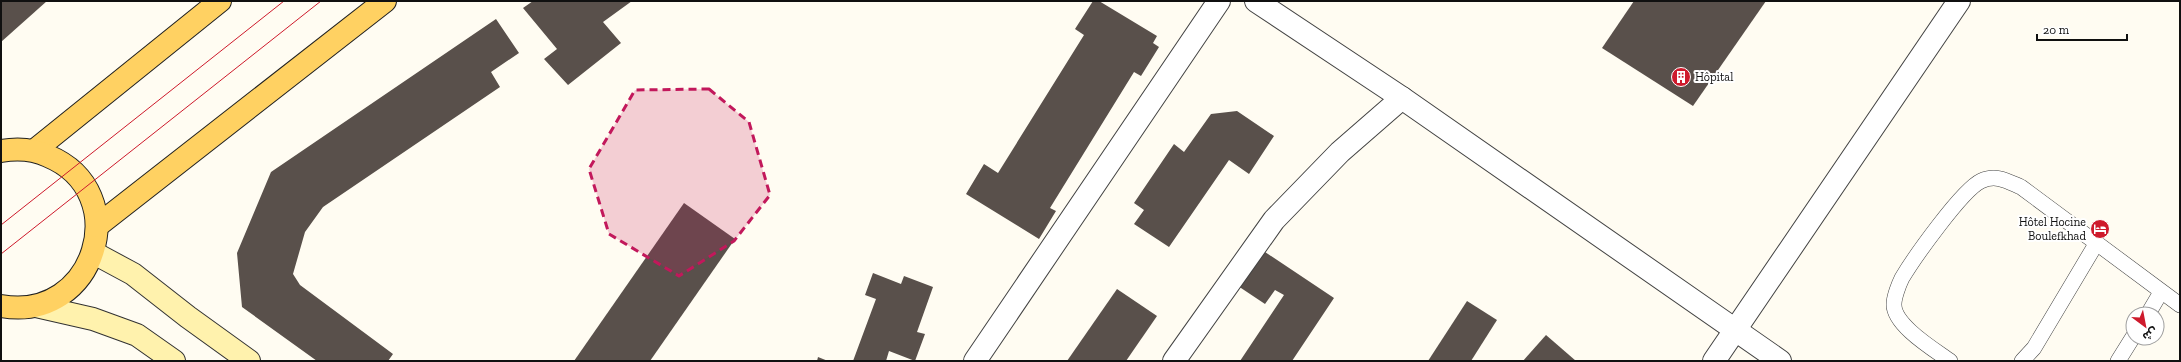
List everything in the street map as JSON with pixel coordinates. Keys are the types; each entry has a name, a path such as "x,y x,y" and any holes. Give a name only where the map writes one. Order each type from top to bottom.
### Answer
{"main road":[{"path":"35,150 220,1"},
{"path":"97,226 385,1"},
{"path":"1,151 12,149 35,150 59,160 79,177 93,200 97,226 94,253 81,277 61,295 36,306 6,309"},
{"path":"94,253 133,274 188,317 249,361"},
{"path":"36,306 94,319 137,334 174,361"}],"street":[{"path":"974,361 1219,1"},
{"path":"1256,1 1402,98 1780,361"},
{"path":"1714,361 1959,1"},
{"path":"1174,361 1274,220 1340,152 1402,98"}],"lane":[{"path":"1950,361 1912,333 1897,315 1894,304 1901,279 1962,195 1981,181 1999,177 2020,187 2180,305"},
{"path":"2022,361 2034,348 2096,244"},
{"path":"2153,306 2161,292"},
{"path":"2118,361 2127,346"}],"highlighted area":[{"path":"709,89 749,122 770,195 734,241 679,276 609,234 589,169 635,90"}],"building":[{"path":"1,1 47,1 1,42"},
{"path":"533,1 632,1 603,22 621,43 568,85 544,59 557,49 523,8"},
{"path":"1093,1 1099,1 1157,36 1153,43 1159,47 1141,76 1134,72 1050,208 1056,211 1039,239 966,194 984,164 998,173 1084,35 1075,29"},
{"name":"Hôpital","path":"1634,1 1766,1 1693,106 1602,48"},
{"path":"496,19 519,53 491,72 500,87 323,207 305,232 293,274 300,285 393,354 388,361 317,361 242,307 237,253 271,172"},
{"path":"1237,111 1274,136 1249,174 1229,160 1169,247 1134,224 1144,210 1134,203 1174,144 1184,152 1211,114"},
{"path":"684,203 735,239 650,361 574,361"},
{"path":"1262,250 1334,298 1292,361 1240,361 1284,295 1275,290 1265,304 1238,286"},
{"path":"873,273 901,284 904,276 933,287 917,332 925,334 915,361 889,351 886,361 853,361 876,299 865,295"},
{"path":"1117,289 1157,316 1126,361 1067,361"},
{"path":"1467,301 1497,320 1471,361 1428,361"},
{"path":"1546,335 1576,361 1523,361"},
{"path":"818,357 828,361 817,361"}],"tram line":[{"path":"1,225 284,1"},
{"path":"1,254 321,1"}],"place":[{"name":"Hôpital","path":"1681,77"},
{"name":"Hôtel Hocine Boulefkhad","path":"2100,229"}]}
